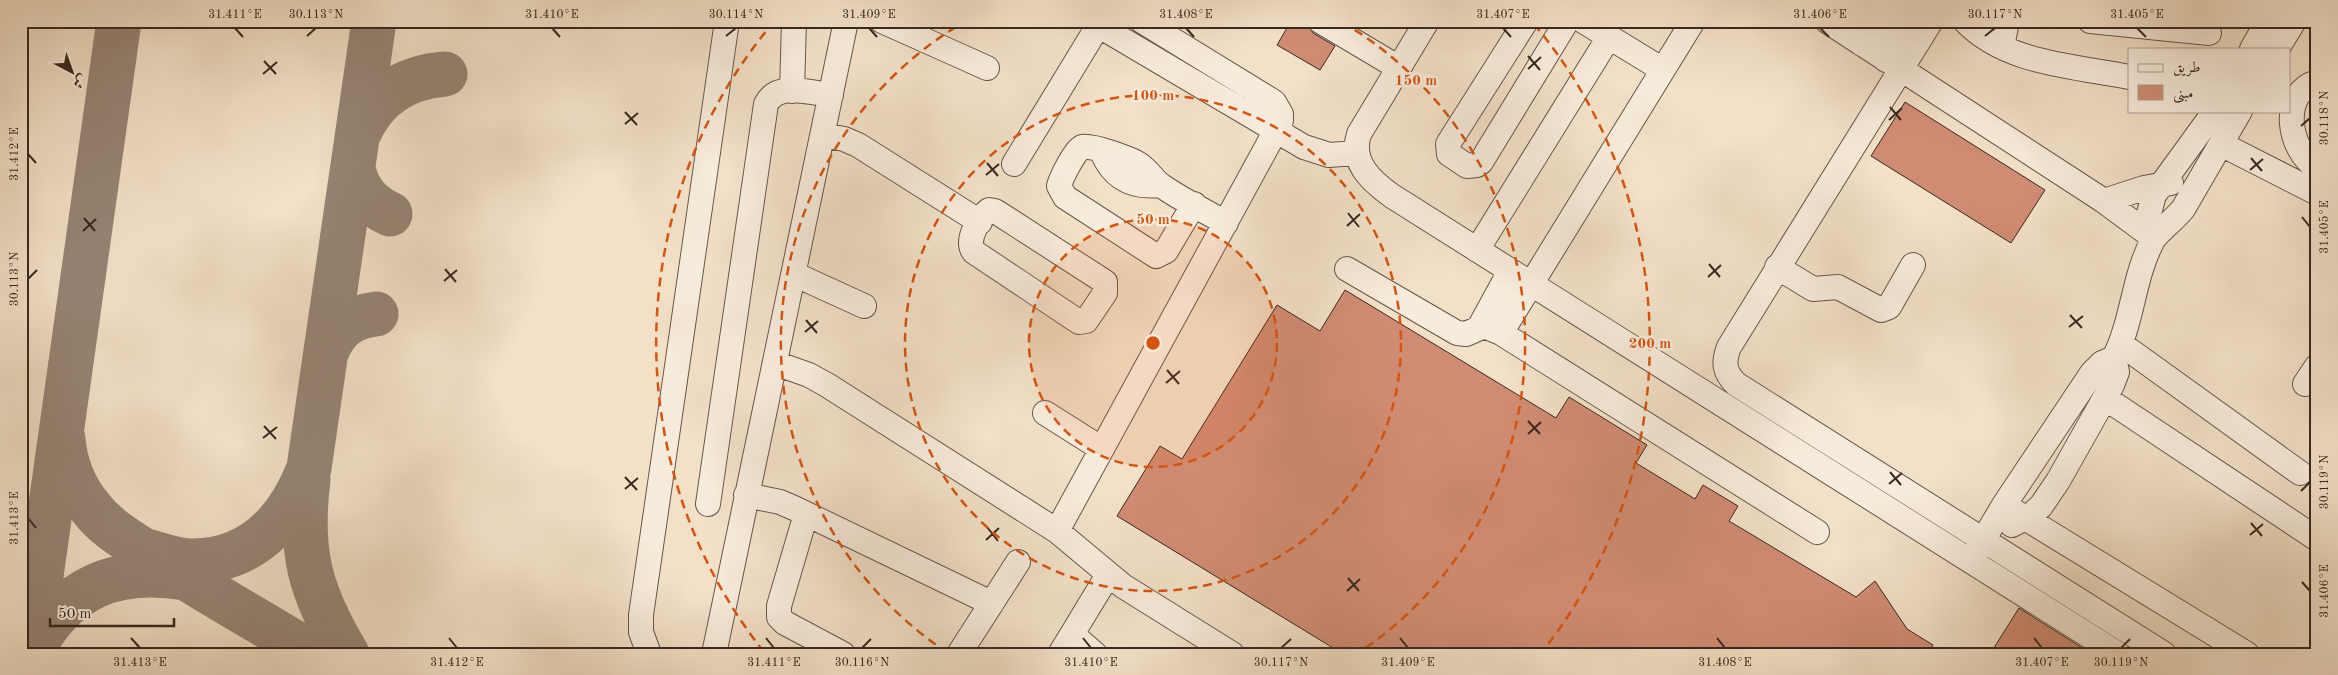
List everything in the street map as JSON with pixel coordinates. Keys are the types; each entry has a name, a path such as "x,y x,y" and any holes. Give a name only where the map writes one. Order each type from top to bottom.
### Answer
{"street":[{"path":"649,654 641,632 641,616 727,21"},
{"path":"792,91 794,21"},
{"path":"714,654 746,495 824,135 846,21"},
{"path":"882,21 987,68"},
{"path":"1057,531 1281,121 1281,114 1274,102 1142,21"},
{"path":"1320,21 1399,68"},
{"path":"1427,21 1359,134 1356,153 1365,172 1383,190 2118,654"},
{"path":"1526,21 1448,144 1449,154 1467,166 1477,165 1481,162 1567,21"},
{"path":"1583,21 1663,70"},
{"path":"1347,269 1457,333 1466,334 1490,330 1530,284 1693,21"},
{"path":"1827,21 2104,201 2154,238"},
{"path":"1862,44 1880,32 1889,21"},
{"path":"1911,21 1894,65 1729,347 1724,365 1730,379 2164,654"},
{"path":"1894,65 1931,21"},
{"path":"1965,21 2002,48 2026,57 2128,77"},
{"path":"2002,48 2007,21"},
{"path":"2090,21 2207,34"},
{"path":"2253,48 2268,21"},
{"path":"2278,48 2294,21"},
{"path":"1014,164 1095,24 1318,153 1336,156 1356,153"},
{"path":"1477,250 1608,37"},
{"path":"2317,82 2302,89 2293,107 2294,140 2303,156 2317,168"},
{"path":"708,504 765,109 772,95 783,90 831,95"},
{"path":"2154,238 2148,217 2152,201 2161,184 2214,112"},
{"path":"1989,543 2041,506 2058,481 2105,398 2117,372 2118,351 2142,269 2154,238 2173,222 2239,112"},
{"path":"824,135 844,139 858,145 980,222"},
{"path":"2221,144 2317,193"},
{"path":"1194,204 1166,251 1159,256 1152,255 1066,197 1060,190 1060,182 1079,149 1092,146 1102,152 1107,163 1124,180 1142,186 1160,185 1194,204 1226,223"},
{"path":"2104,201 2161,184 2180,183 2194,188"},
{"path":"995,211 1103,280 1106,289 1086,321 1079,322 974,252 969,241 980,222 986,212 995,211"},
{"path":"1777,267 1813,289 1838,287 1881,310 1889,307 1913,265"},
{"path":"1490,330 1510,271"},
{"path":"794,274 864,306"},
{"path":"1490,330 1817,532"},
{"path":"1976,566 1989,543 2004,505 2092,373 2118,351"},
{"path":"2118,351 2300,473"},
{"path":"775,364 801,372 827,385 1057,531 1108,575 1232,654"},
{"path":"2105,398 2317,539"},
{"path":"1044,413 1102,449"},
{"path":"746,495 780,502 991,603"},
{"path":"2004,505 2247,654"},
{"path":"806,514 778,611 785,623 843,654"},
{"path":"2025,518 2021,532 2020,548 2026,567"},
{"path":"959,654 1018,562"},
{"path":"1095,654 1066,644 1108,575"}],"building":[{"path":"1291,21 1306,21 1313,33 1335,46 1320,70 1277,45"},
{"path":"1905,102 2045,190 2011,243 1871,156"},
{"path":"1345,290 1556,418 1569,397 1647,445 1636,463 1695,499 1703,485 1738,506 1729,521 1856,597 1875,581 1907,629 1933,645 1928,654 1343,654 1117,516 1160,446 1182,459 1277,305 1320,331"},
{"path":"2019,608 2092,654 1990,654"}],"taxiway":[{"path":"30,654 119,21"},
{"path":"143,550 185,561 213,559 232,554 250,546 279,521 301,487 309,468 374,21"},
{"path":"358,135 373,110 392,91 416,79 445,74"},
{"path":"353,169 358,184 366,196 376,206 390,214"},
{"path":"326,353 334,337 351,321 376,314"},
{"path":"63,439 66,458 72,476 85,501 110,527 188,579 313,654"},
{"path":"308,480 305,529 310,571 324,611 347,654"},
{"path":"32,651 46,629 61,611 77,596 96,586 115,579 137,576 161,575 186,578"}]}
